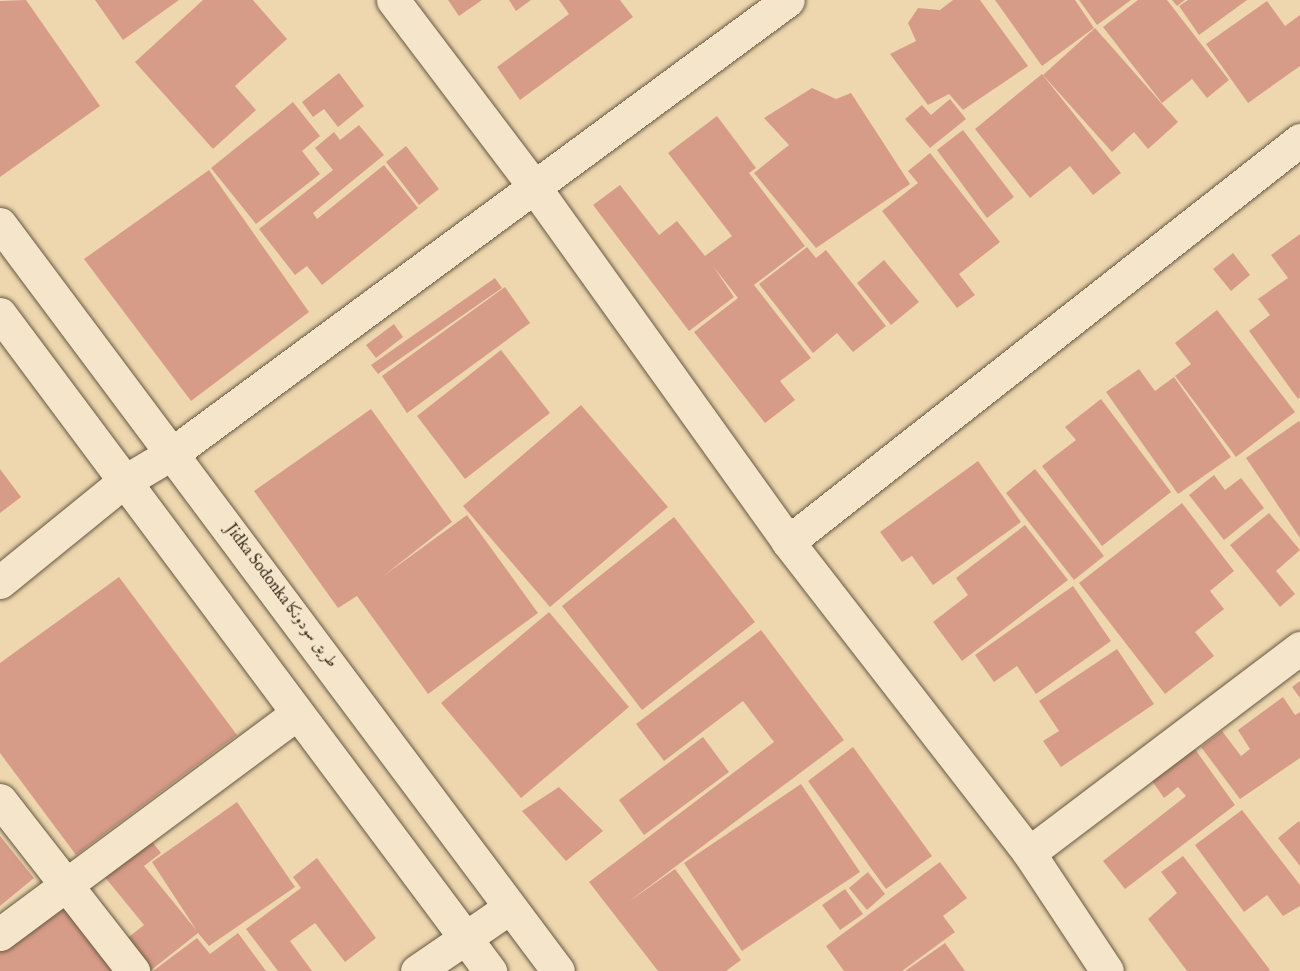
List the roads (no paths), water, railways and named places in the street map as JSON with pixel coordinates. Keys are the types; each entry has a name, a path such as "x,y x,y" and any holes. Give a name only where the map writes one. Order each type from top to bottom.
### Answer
{"street":[{"path":"393,0 535,188 788,542 1029,853 1107,971"},
{"path":"0,582 122,483 174,452 788,0"},
{"path":"788,542 1300,140"},
{"name":"Jidka Sodonka طريق سودونكا","path":"0,224 174,452 509,908 558,971"},
{"path":"0,314 122,483 490,971"},
{"path":"1029,853 1300,648"},
{"path":"0,934 67,887 296,714"},
{"path":"0,800 133,971"},
{"path":"417,971 464,936 509,908"}]}
